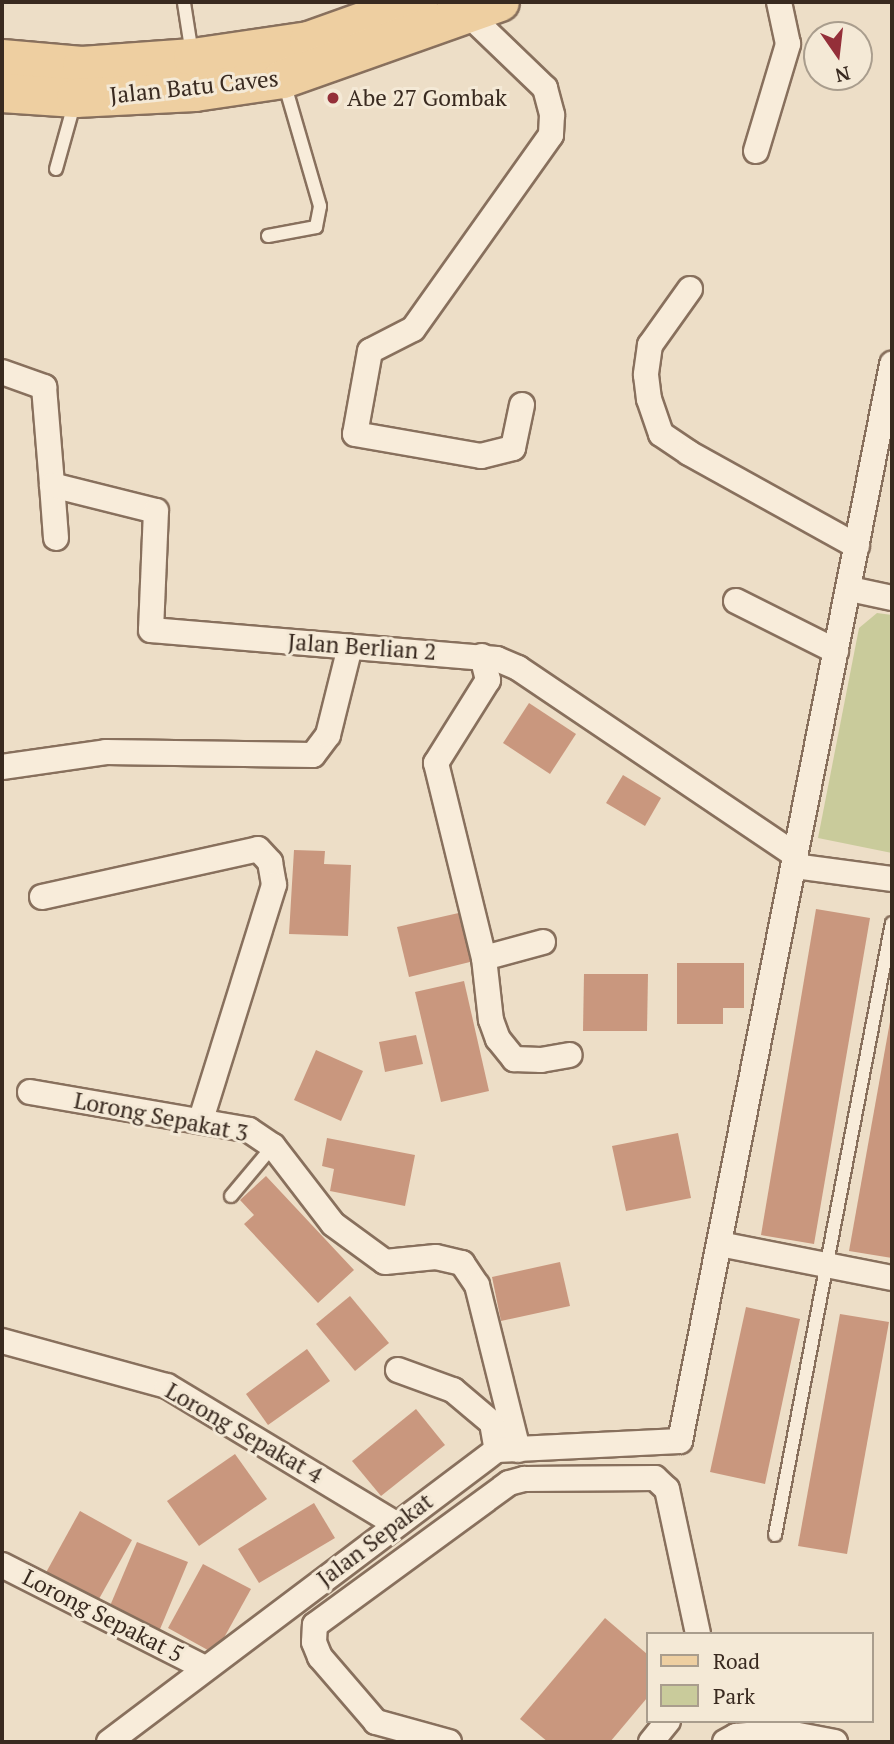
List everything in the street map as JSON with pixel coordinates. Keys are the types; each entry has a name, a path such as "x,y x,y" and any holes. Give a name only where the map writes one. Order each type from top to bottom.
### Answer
{"main road":[{"name":"Jalan Batu Caves","path":"2,59 82,65 193,58 309,41 418,2"},
{"name":"Jalan Batu Caves","path":"2,93 76,97 195,92 283,79 484,8"}],"street":[{"path":"756,151 788,44 779,2"},
{"path":"484,8 545,88 552,115 551,135 413,328 370,351 355,434 481,456 513,448 522,405"},
{"path":"690,289 650,345 646,375 649,399 661,434 689,453 857,546"},
{"path":"398,1370 453,1390 492,1423 507,1450 680,1441 720,1244 774,950 850,589 892,364"},
{"path":"2,372 44,387 56,538"},
{"name":"Jalan Berlian 2","path":"52,485 156,510 151,630 482,656 518,668 794,861"},
{"path":"850,589 892,598"},
{"path":"736,601 836,651"},
{"path":"2,767 106,752 313,755 328,735 350,647"},
{"path":"482,656 488,680 436,763 484,958 491,1020 504,1050 514,1059 526,1061 570,1055"},
{"path":"42,897 258,849 270,862 274,884 201,1120"},
{"path":"794,861 892,879"},
{"path":"484,958 543,942"},
{"name":"Lorong Sepakat 3","path":"30,1092 249,1130 273,1146 333,1224 385,1262 436,1257 462,1263 477,1285 507,1450"},
{"path":"720,1244 892,1278"},
{"name":"Lorong Sepakat 4","path":"2,1341 167,1386 336,1485 396,1524"},
{"name":"Jalan Sepakat","path":"109,1742 396,1524 507,1450"},
{"path":"449,1742 376,1722 320,1657 314,1642 315,1626 509,1483 524,1479 655,1478 667,1489 698,1632"},
{"name":"Lorong Sepakat 5","path":"2,1565 205,1668"},
{"path":"651,1742 666,1723"},
{"path":"725,1742 736,1736 783,1732 835,1742"}],"lane":[{"path":"184,3 193,58"},
{"path":"268,236 316,227 320,206 283,79"},
{"path":"56,169 76,97"},
{"path":"775,1535 824,1266 892,923"},
{"path":"231,1196 273,1146"}],"green space":[{"path":"877,613 892,615 892,853 818,838 859,628"}],"building":[{"path":"529,703 576,734 550,774 503,743"},
{"path":"623,775 661,798 645,826 606,803"},
{"path":"294,850 325,851 324,864 351,865 348,936 289,934"},
{"path":"816,909 870,918 814,1244 761,1235"},
{"path":"463,912 474,961 409,977 397,927"},
{"path":"677,963 744,963 744,1008 723,1008 723,1024 677,1024"},
{"path":"584,974 648,974 647,1031 583,1031"},
{"path":"464,981 489,1091 441,1102 415,992"},
{"path":"892,1016 892,1258 849,1251"},
{"path":"416,1035 423,1064 385,1072 379,1042"},
{"path":"316,1050 363,1071 341,1121 294,1100"},
{"path":"678,1133 691,1198 626,1211 612,1146"},
{"path":"327,1138 415,1155 405,1206 330,1191 334,1169 322,1166"},
{"path":"266,1176 354,1270 318,1303 244,1224 254,1215 240,1200"},
{"path":"560,1262 570,1306 501,1321 492,1277"},
{"path":"350,1296 389,1343 355,1371 316,1324"},
{"path":"746,1307 800,1319 765,1484 710,1472"},
{"path":"840,1314 889,1322 847,1554 798,1546"},
{"path":"307,1349 330,1381 268,1425 246,1394"},
{"path":"416,1409 445,1445 381,1496 352,1461"},
{"path":"235,1454 267,1499 199,1546 167,1501"},
{"path":"314,1503 335,1538 259,1583 238,1549"},
{"path":"80,1511 132,1540 95,1606 43,1578"},
{"path":"137,1542 188,1562 158,1634 107,1613"},
{"path":"203,1564 251,1589 215,1654 168,1628"},
{"path":"605,1618 646,1653 646,1699 610,1742 548,1742 520,1719"}],"place":[{"name":"Abe 27 Gombak","path":"333,98"}]}
